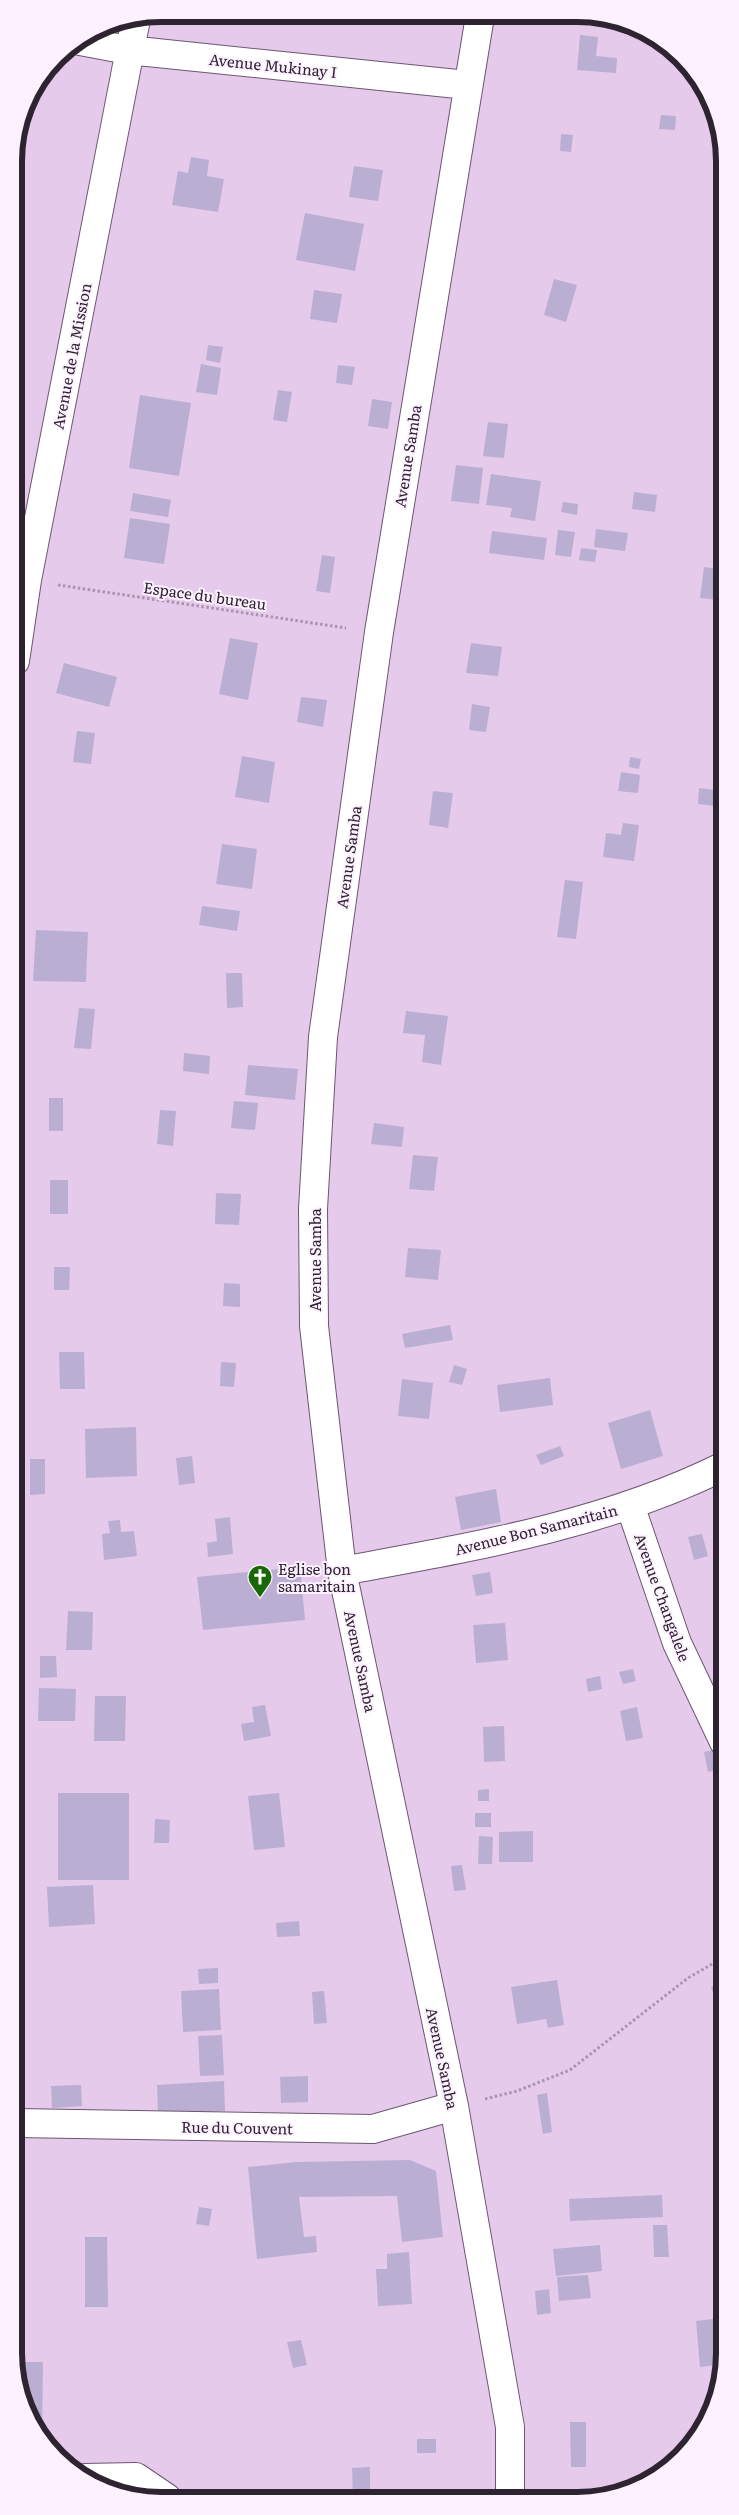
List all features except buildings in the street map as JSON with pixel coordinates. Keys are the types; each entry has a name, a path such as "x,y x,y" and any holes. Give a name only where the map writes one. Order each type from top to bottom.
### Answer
{"street":[{"name":"Avenue Samba","path":"479,22 467,85 379,632 323,1036 313,1209 314,1326 342,1570 454,2106 510,2427 510,2492"},
{"name":"Avenue de la Mission","path":"23,570 134,25"},
{"name":"Avenue Mukinay I","path":"89,43 128,50 467,85"},
{"name":"Avenue Bon Samaritain","path":"342,1570 485,1545 630,1505 716,1469"},
{"name":"Avenue Changalele","path":"630,1505 677,1643 716,1725"},
{"name":"Rue du Couvent","path":"22,2123 373,2129 454,2106"},
{"path":"100,2478 136,2478 157,2492"}],"path":[{"name":"Espace du bureau","path":"23,579 379,632"},
{"path":"454,2106 517,2091 570,2070 688,1978 716,1962"}],"place":[{"name":"Eglise bon samaritain","path":"260,1598"}]}
